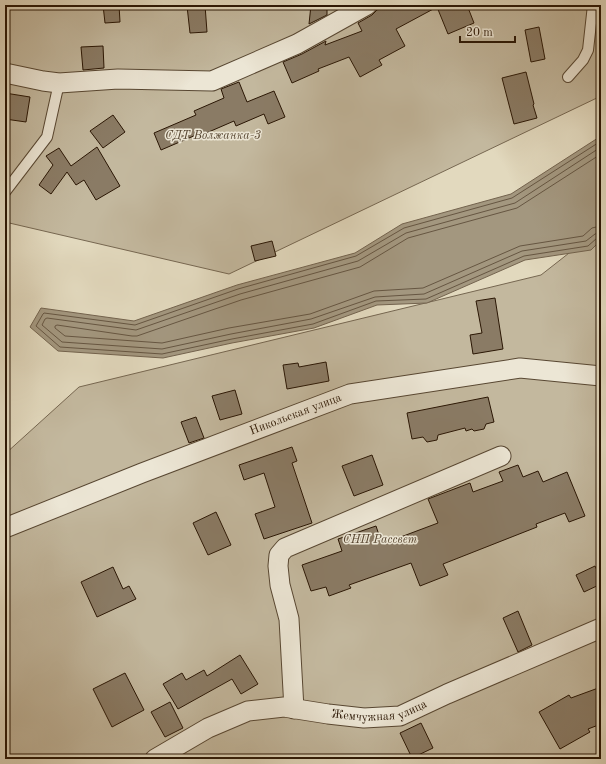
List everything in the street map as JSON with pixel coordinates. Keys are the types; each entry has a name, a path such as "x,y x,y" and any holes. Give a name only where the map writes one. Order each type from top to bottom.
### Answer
{"street":[{"path":"5,74 59,83 118,79 212,81 297,44 367,5"},
{"name":"Никольская улица","path":"5,528 142,473 350,394 520,368 601,376"},
{"path":"294,709 289,619 280,585 278,566 279,555 285,548 501,456"},
{"name":"Жемчужная улица","path":"155,759 208,728 248,711 284,707 364,718 400,716 447,694 601,628"}],"lane":[{"path":"568,77 583,60 588,50 593,5"},
{"path":"5,192 47,138 59,83"}],"green space":[{"name":"СДТ Волжанка-3","path":"5,5 601,5 601,96 229,274 5,222"},
{"name":"СНП Рассвет","path":"601,228 601,759 5,759 5,454 79,387 541,275"}],"water":[{"path":"601,136 601,240 591,250 525,260 427,303 377,305 314,328 232,343 163,358 58,351 30,327 41,308 134,321 237,285 355,253 402,224 511,194"}],"building":[{"path":"103,5 119,5 120,22 105,23"},
{"path":"205,5 207,32 190,33 187,6"},
{"path":"311,5 327,6 327,15 309,24"},
{"path":"385,5 467,5 474,23 448,34 437,7 396,29 405,46 379,60 382,65 360,77 349,57 318,69 319,71 292,83 283,62 326,41 325,45 362,31 358,23"},
{"path":"539,27 545,59 531,62 525,30"},
{"path":"103,46 104,68 83,70 81,47"},
{"path":"526,72 537,118 514,124 502,78"},
{"path":"239,82 247,102 274,91 285,117 268,124 264,114 236,126 234,121 204,134 203,132 161,150 154,133 196,115 194,111 224,98 221,89"},
{"path":"5,93 30,97 26,122 5,119"},
{"path":"113,115 125,132 103,148 90,131"},
{"path":"97,147 120,186 96,200 84,180 76,185 67,172 51,194 39,185 53,165 46,156 59,148 71,166"},
{"path":"272,241 276,256 255,261 251,246"},
{"path":"495,298 503,349 473,354 470,335 482,333 476,301"},
{"path":"326,362 329,381 287,389 283,365 298,363 299,367"},
{"path":"235,390 242,414 220,420 212,396"},
{"path":"488,397 494,422 486,424 484,429 474,431 472,429 466,431 465,428 438,435 437,440 427,442 423,437 412,439 407,413"},
{"path":"196,417 204,438 189,443 181,422"},
{"path":"292,447 297,461 292,463 312,523 264,539 255,514 275,507 264,473 244,480 239,465"},
{"path":"372,455 383,485 354,496 342,466"},
{"path":"518,465 523,477 538,471 543,482 567,472 585,516 569,522 565,513 536,524 537,527 443,564 448,575 420,586 411,563 349,585 351,588 329,596 326,587 311,591 302,565 342,551 338,539 376,526 382,544 438,523 428,499 470,483 473,492 503,481 499,472"},
{"path":"216,512 231,545 208,555 193,523"},
{"path":"595,566 601,579 601,584 584,592 576,575"},
{"path":"113,567 123,589 129,586 136,599 97,617 81,582"},
{"path":"518,611 532,645 518,652 503,618"},
{"path":"240,655 258,684 241,694 232,679 178,709 163,684 182,673 186,680 204,670 207,676"},
{"path":"125,673 144,710 112,727 93,689"},
{"path":"601,687 601,724 588,729 590,732 560,749 539,712 569,695 571,698"},
{"path":"170,702 183,728 165,737 151,712"},
{"path":"421,723 433,748 412,758 400,733"}]}
